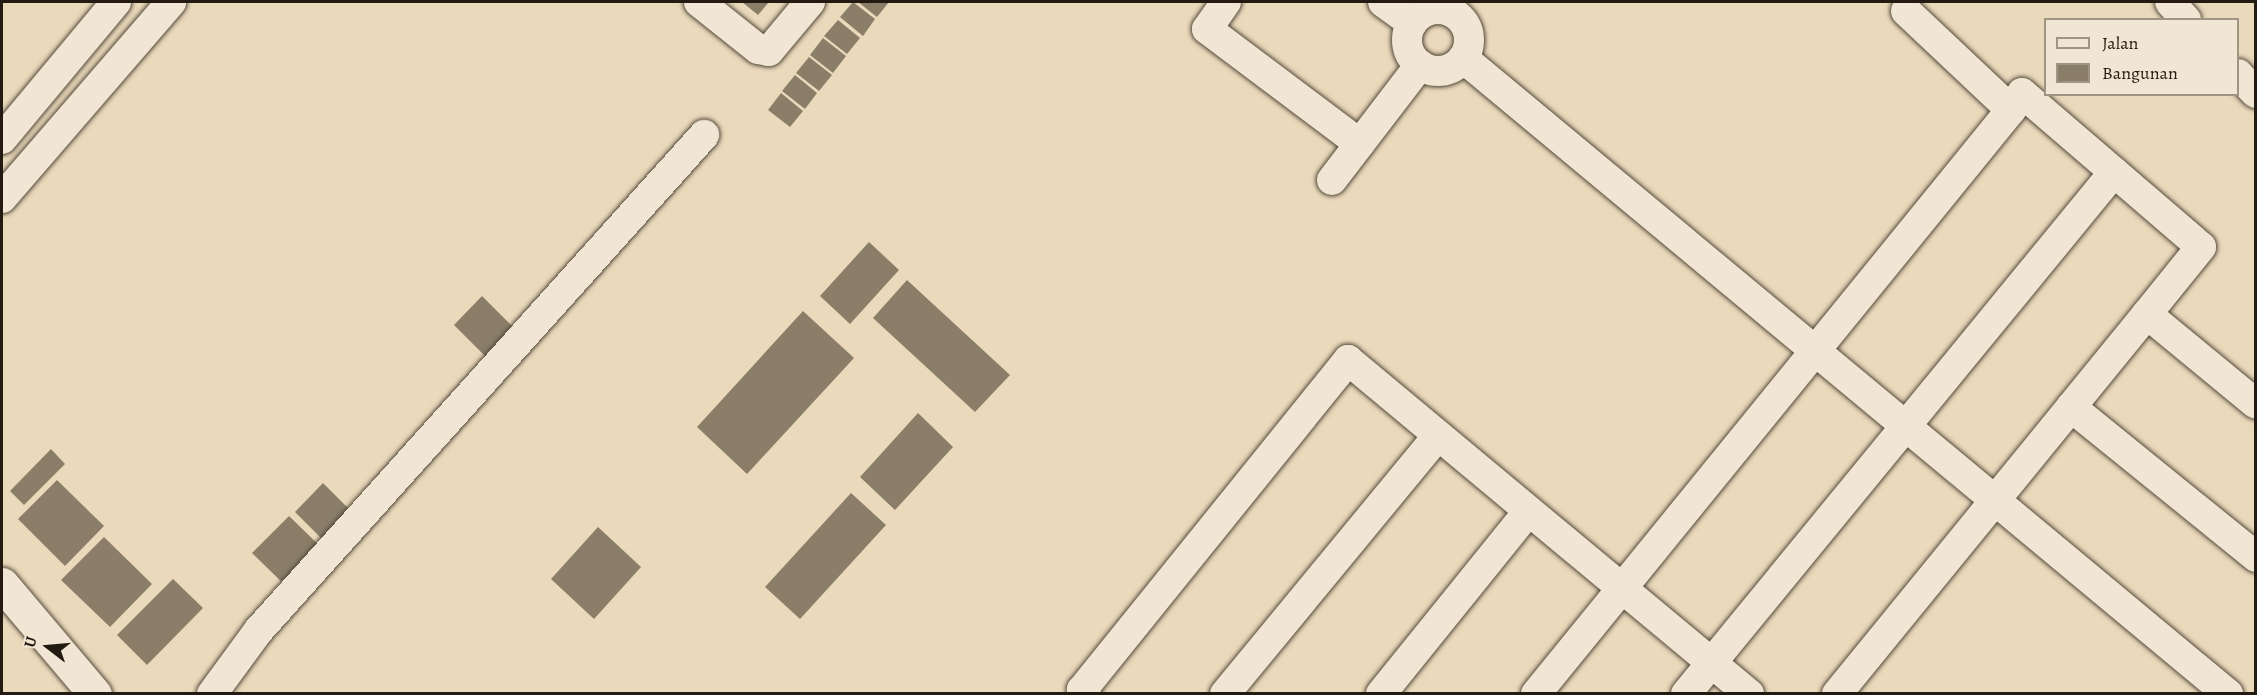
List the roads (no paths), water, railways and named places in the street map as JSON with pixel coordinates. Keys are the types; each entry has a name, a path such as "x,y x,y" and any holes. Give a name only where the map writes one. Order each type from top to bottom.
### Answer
{"main road":[{"path":"2,584 95,693"}],"street":[{"path":"2,140 116,2"},
{"path":"2,198 171,2"},
{"path":"699,2 758,49 777,45 810,2"},
{"path":"1226,2 1207,29 1360,144"},
{"path":"1383,2 1412,23"},
{"path":"2170,2 2184,18"},
{"path":"1461,8 1468,29 1463,58 1449,70 1420,65 1408,51 1412,23 1428,10 1461,8"},
{"path":"1906,11 2011,110"},
{"path":"1463,58 2228,693"},
{"path":"1332,180 1420,65"},
{"path":"2239,75 2256,93"},
{"path":"1536,693 2011,110 2022,93 2201,247 1837,693"},
{"path":"212,693 259,630 704,135"},
{"path":"1686,693 2114,172"},
{"path":"2146,314 2256,404"},
{"path":"1086,693 1082,690 1348,360 1621,590 1713,661 1749,693"},
{"path":"2072,407 2256,558"},
{"path":"1225,693 1438,436"},
{"path":"1381,693 1528,512"}]}
